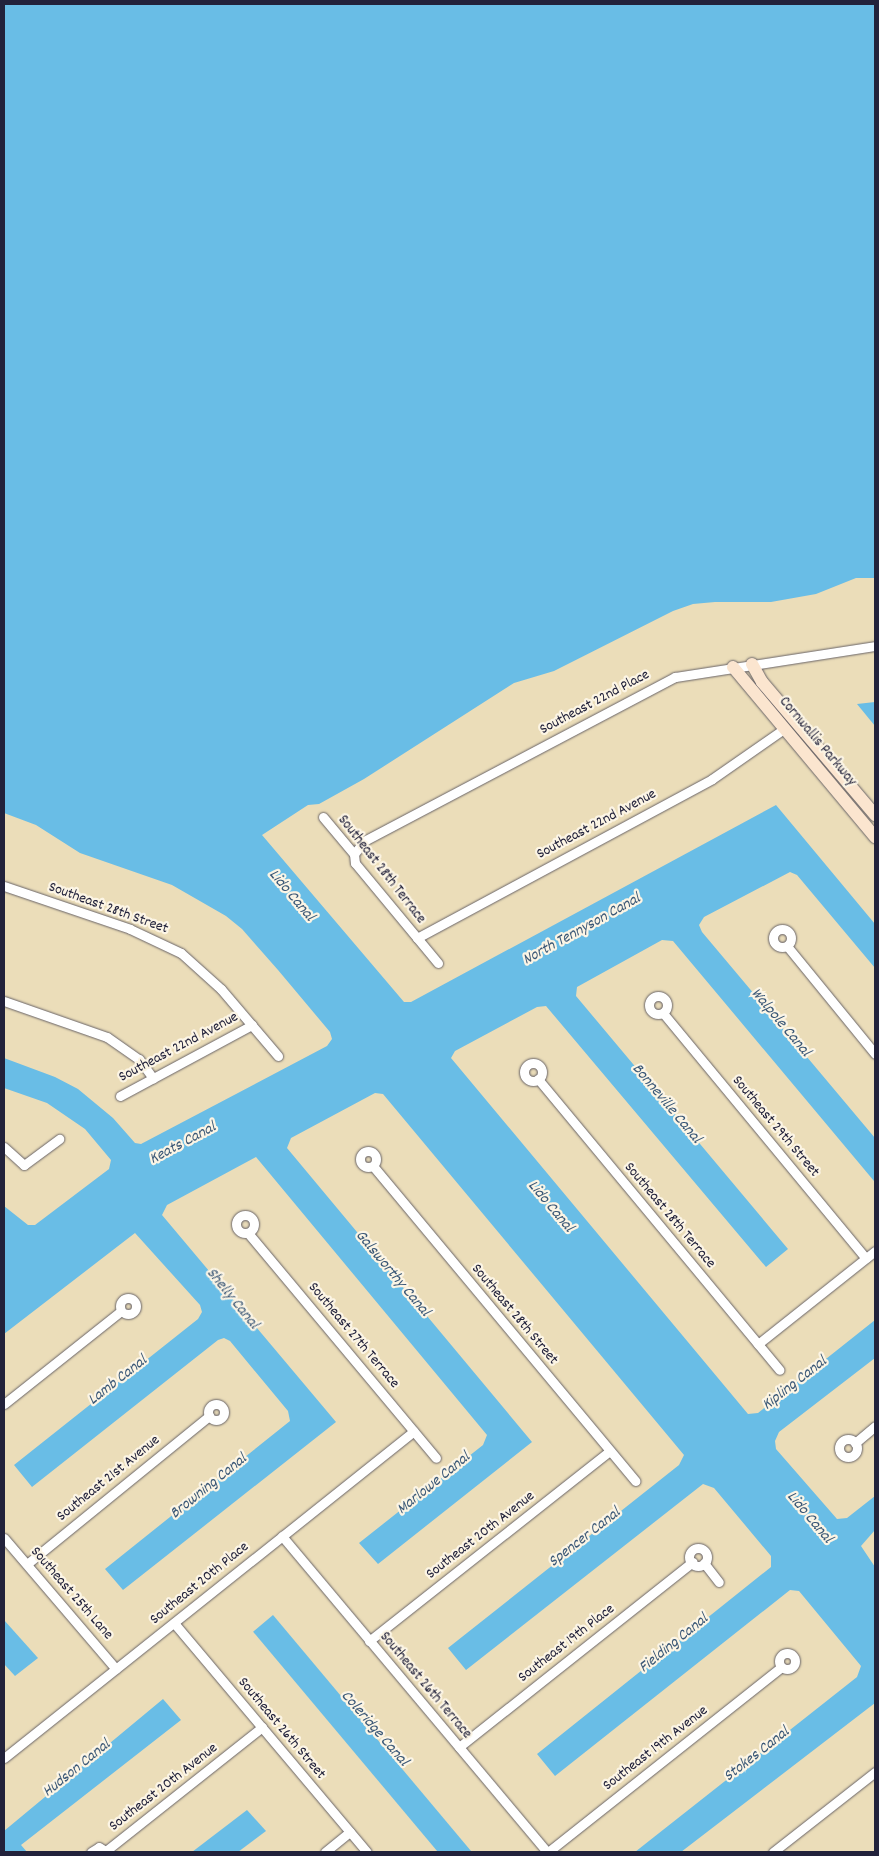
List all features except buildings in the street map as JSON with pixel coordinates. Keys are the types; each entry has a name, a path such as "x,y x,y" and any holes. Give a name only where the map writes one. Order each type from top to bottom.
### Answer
{"street":[{"name":"Southeast 22nd Place","path":"354,854 364,841 659,684 684,674 875,646"},
{"name":"Cornwallis Parkway","path":"752,664 762,682 875,815"},
{"name":"Cornwallis Parkway","path":"733,667 875,837"},
{"name":"Southeast 22nd Avenue","path":"417,938 712,779 785,728"},
{"name":"Southeast 28th Terrace","path":"323,817 354,854 355,863 438,962"},
{"name":"Southeast 28th Street","path":"4,886 130,929 171,947 208,976 278,1056"},
{"path":"787,946 875,1054"},
{"path":"4,1001 107,1037 139,1059 153,1078"},
{"name":"Southeast 29th Street","path":"663,1013 866,1258"},
{"name":"Southeast 22nd Avenue","path":"120,1096 252,1025"},
{"name":"Southeast 28th Terrace","path":"538,1080 780,1370"},
{"path":"4,1147 24,1165 59,1139"},
{"name":"Southeast 28th Street","path":"373,1166 635,1481"},
{"name":"Southeast 27th Terrace","path":"248,1233 436,1458"},
{"path":"758,1344 875,1251"},
{"path":"4,1404 121,1311"},
{"name":"Southeast 21st Avenue","path":"27,1564 210,1416"},
{"path":"854,1443 875,1426"},
{"name":"Southeast 20th Place","path":"5,1754 116,1669 414,1431"},
{"name":"Southeast 20th Avenue","path":"370,1641 610,1451"},
{"name":"Southeast 26th Terrace","path":"282,1536 548,1852"},
{"name":"Southeast 25th Lane","path":"4,1538 116,1669"},
{"name":"Southeast 19th Place","path":"459,1747 692,1562 690,1554 700,1548 706,1554 704,1564"},
{"path":"692,1562 704,1564 719,1582"},
{"name":"Southeast 26th Street","path":"174,1622 367,1852"},
{"name":"Southeast 19th Avenue","path":"548,1852 781,1667"},
{"name":"Southeast 20th Avenue","path":"91,1852 99,1847 107,1851 262,1728"},
{"path":"773,1852 875,1772"},
{"path":"325,1852 350,1832"}],"water":[{"path":"4,4 875,4 875,578 856,578 816,594 771,602 693,604 673,611 554,671 514,683 364,779 319,804 308,805 262,835 404,1002 411,1002 776,805 875,924 875,968 797,875 790,872 704,917 699,925 702,932 875,1138 874,1181 673,941 662,940 577,987 576,996 788,1249 766,1267 546,1006 537,1007 455,1051 451,1058 748,1414 758,1413 875,1320 875,1358 779,1432 775,1441 776,1449 837,1519 847,1518 875,1496 875,1530 861,1546 875,1567 875,1703 681,1852 635,1852 857,1677 861,1666 799,1591 790,1590 555,1776 537,1754 771,1567 771,1556 714,1488 703,1484 466,1670 448,1648 679,1465 684,1455 383,1094 375,1093 291,1138 287,1148 532,1442 378,1564 359,1543 483,1445 487,1435 256,1157 167,1205 162,1215 336,1422 123,1590 105,1569 290,1421 288,1411 230,1341 224,1338 218,1340 32,1487 14,1465 198,1319 202,1312 200,1305 135,1233 4,1334 4,1206 28,1225 35,1225 109,1169 111,1160 85,1129 47,1103 4,1088 4,1058 55,1077 78,1089 113,1118 135,1143 141,1144 327,1046 332,1039 330,1032 278,970 242,929 226,916 172,885 80,853 36,825 4,813"},
{"path":"875,702 875,726 857,704"},
{"path":"273,1615 472,1852 438,1852 253,1632"},
{"path":"4,1620 38,1658 15,1676 4,1664"},
{"path":"163,1699 181,1720 21,1845 27,1852 4,1852 4,1831"},
{"path":"247,1810 266,1831 238,1852 192,1852"}],"water label":[{"name":"Lido Canal","path":"291,896"},
{"name":"North Tennyson Canal","path":"582,930"},
{"name":"Walpole Canal","path":"780,1023"},
{"name":"Bonneville Canal","path":"666,1104"},
{"name":"Keats Canal","path":"183,1144"},
{"name":"Lido Canal","path":"550,1207"},
{"name":"Galsworthy Canal","path":"392,1274"},
{"name":"Shelly Canal","path":"232,1299"},
{"name":"Lamb Canal","path":"118,1381"},
{"name":"Kipling Canal","path":"795,1384"},
{"name":"Marlowe Canal","path":"434,1484"},
{"name":"Browning Canal","path":"209,1487"},
{"name":"Lido Canal","path":"809,1518"},
{"name":"Spencer Canal","path":"585,1538"},
{"name":"Fielding Canal","path":"674,1644"},
{"name":"Coleridge Canal","path":"374,1729"},
{"name":"Stokes Canal","path":"757,1755"},
{"name":"Hudson Canal","path":"77,1769"}]}
